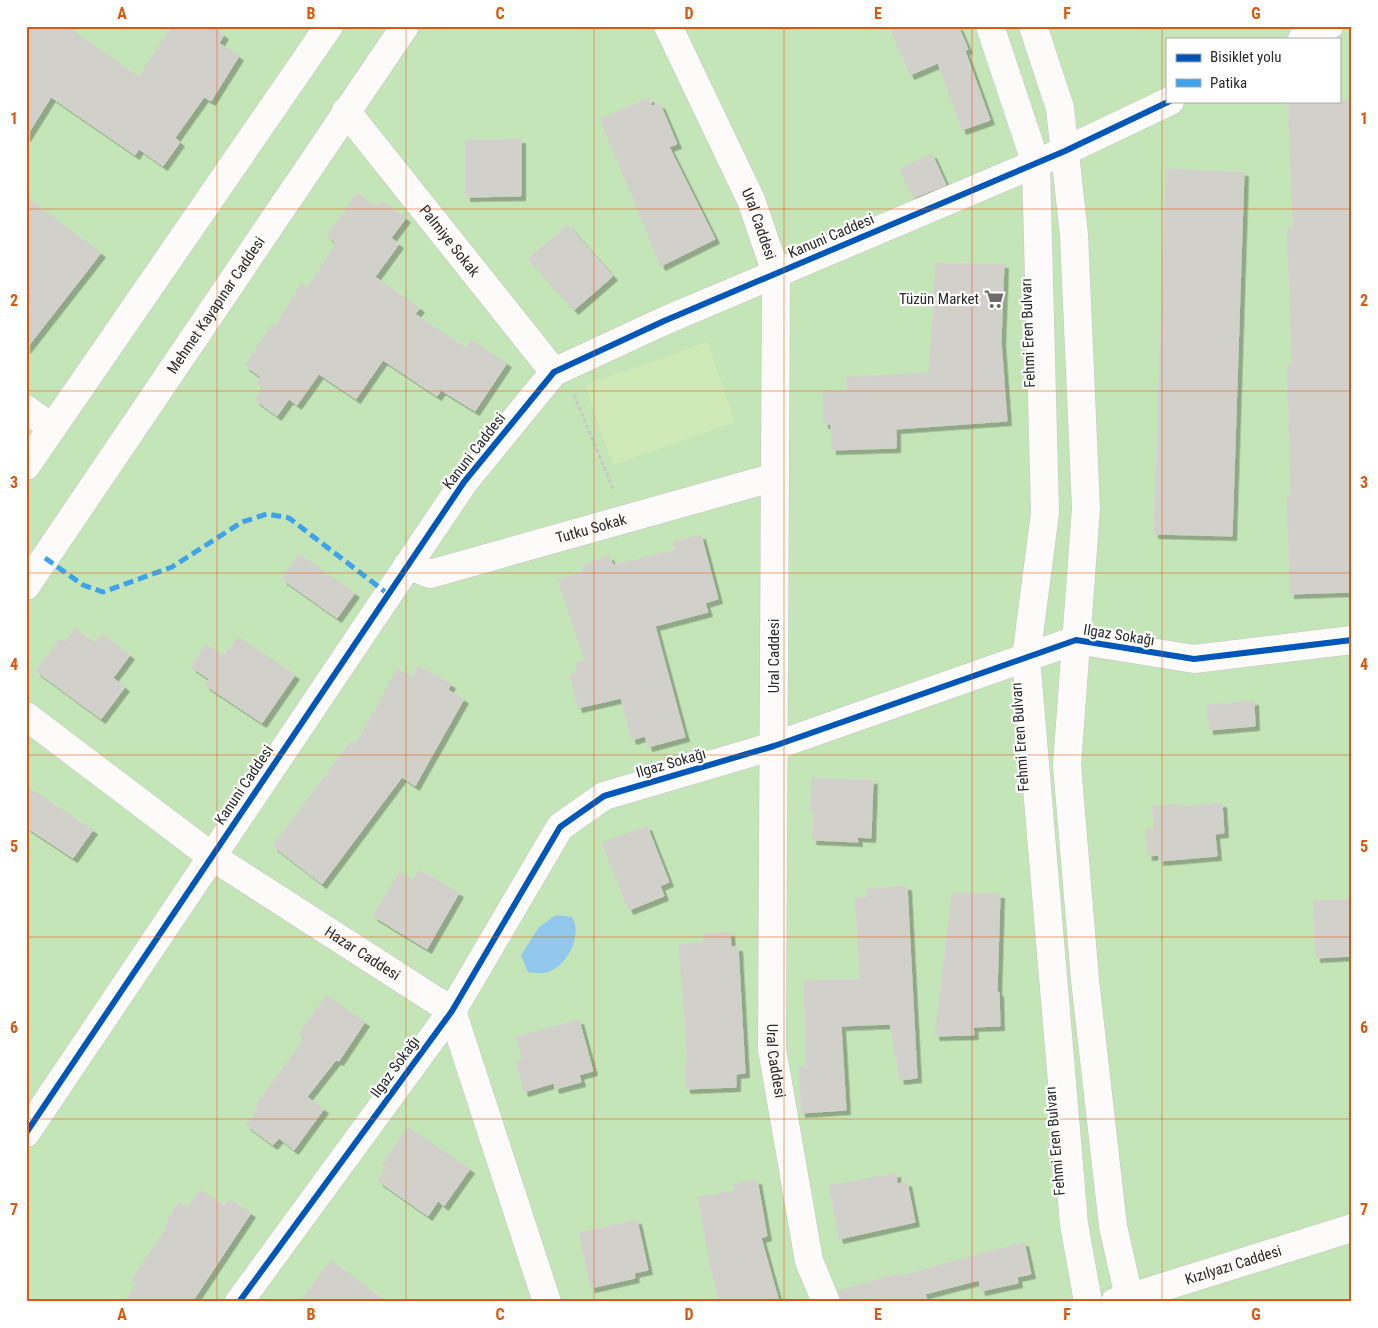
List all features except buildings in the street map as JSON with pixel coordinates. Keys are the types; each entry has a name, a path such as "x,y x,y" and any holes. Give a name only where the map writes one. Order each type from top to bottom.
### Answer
{"street":[{"path":"26,466 329,26"},
{"name":"Mehmet Kayapınar Caddesi","path":"26,586 405,26"},
{"name":"Ural Caddesi","path":"668,26 751,200 776,274 772,1048 808,1261 826,1302"},
{"name":"Fehmi Eren Bulvarı","path":"990,26 1036,164 1045,513 1026,658 1074,1224 1088,1302"},
{"path":"1034,26 1060,108 1074,235 1086,508 1068,775 1085,980 1113,1226 1125,1300"},
{"path":"1304,38 1329,26"},
{"name":"Kanuni Caddesi","path":"26,1133 464,482 558,370 664,321 1036,164 1168,102"},
{"name":"Palmiye Sokak","path":"346,111 558,370"},
{"path":"26,409 52,428"},
{"name":"Tutku Sokak","path":"408,565 430,574 775,477"},
{"name":"Ilgaz Sokağı","path":"239,1302 452,1010 560,827 604,796 774,746 1076,640 1194,659 1352,640"},
{"name":"Hazar Caddesi","path":"26,716 211,856 452,1010"},
{"path":"452,1010 547,1302"},
{"name":"Kızılyazı Caddesi","path":"1125,1300 1352,1228"}],"path":[{"path":"558,370 625,519"}],"green space":[{"path":"26,26 1352,26 1352,1302 26,1302"},
{"path":"707,342 735,422 613,465 585,385"}],"water":[{"path":"556,915 572,917 576,932 571,949 567,957 555,969 543,973 528,972 521,955 539,927"}],"marked path":[{"path":"45,558 83,585 103,592 172,567 242,522 267,514 289,518 388,594"}],"cycle path":[{"path":"26,1133 464,482 554,372 664,321 1065,151 1168,102"},
{"path":"239,1302 452,1011 560,827 604,796 774,746 1076,640 1194,659 1352,640"}],"place":[{"name":"Tüzün Market","path":"994,299"}]}
